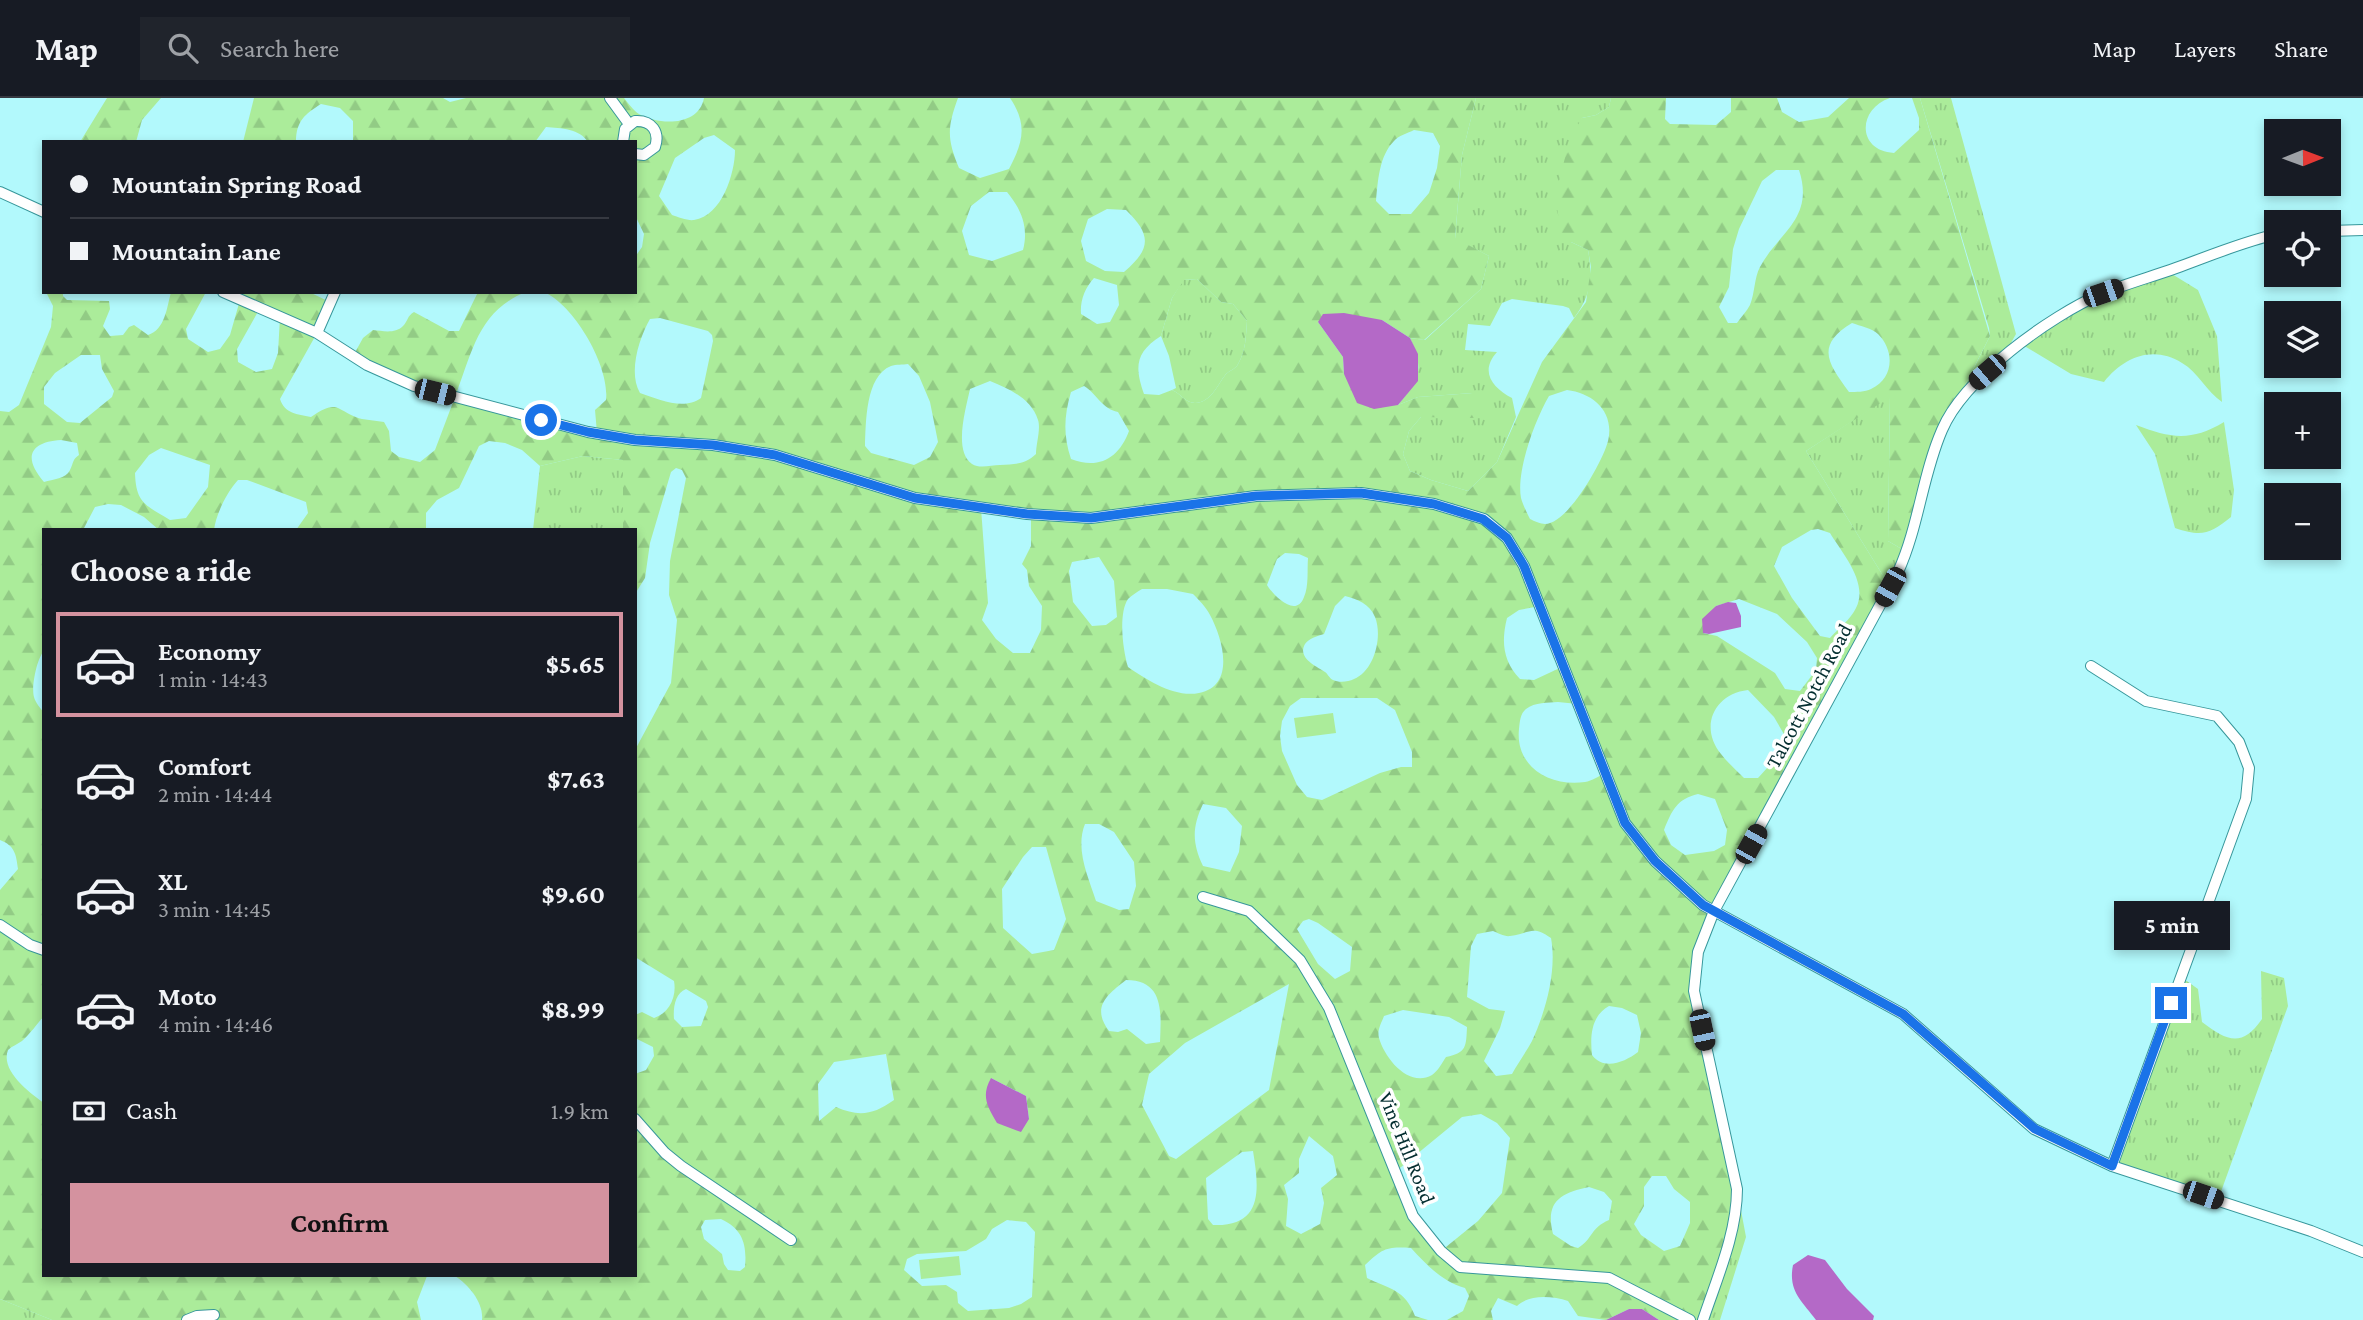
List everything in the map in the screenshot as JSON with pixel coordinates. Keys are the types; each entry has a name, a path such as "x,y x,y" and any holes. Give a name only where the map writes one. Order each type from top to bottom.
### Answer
{"street":[{"path":"610,98 629,124"},
{"path":"623,140 629,124 635,121 649,123 656,134 655,147 644,155 637,154"},
{"path":"0,192 42,211"},
{"path":"2341,231 2363,230"},
{"name":"Talcott Notch Road","path":"1703,1320 1734,1223 1737,1189 1694,991 1698,952 1714,912 1898,572 1914,533 1939,437 1957,403 1972,386 2003,359 2080,304 2103,293 2264,237"},
{"path":"228,294 317,333 367,365 414,386 588,432 635,440 713,445 775,455 915,498 1027,514 1091,518 1256,496 1361,493 1434,504 1483,519 1507,538 1524,566 1625,823 1655,861 1703,905 1903,1014 2035,1129 2112,1166 2311,1231 2363,1252"},
{"path":"317,333 334,294"},
{"path":"2091,666 2147,701 2217,716 2239,742 2249,768 2246,799 2112,1166"},
{"name":"Vine Hill Road","path":"1203,897 1249,911 1300,960 1329,1007 1413,1216 1441,1251 1460,1267 1609,1278 1690,1320"},
{"path":"0,925 30,945 42,949"},
{"path":"637,1121 665,1153 681,1166 791,1240"},
{"path":"187,1320 197,1316 214,1315"}],"green space":[{"path":"107,98 161,98 142,120 137,140 81,140"},
{"path":"254,98 443,98 450,102 466,98 624,98 639,114 667,122 687,119 695,114 704,98 958,98 950,126 952,149 959,168 980,178 1009,169 1018,150 1021,125 1010,98 1476,98 1462,155 1455,238 1489,256 1481,289 1424,340 1410,338 1382,320 1318,322 1343,357 1344,374 1398,405 1418,397 1473,393 1480,398 1475,418 1421,417 1409,431 1403,454 1410,471 1468,491 1497,462 1542,362 1586,302 1591,267 1588,250 1571,242 1563,242 1555,197 1570,138 1582,118 1596,115 1609,107 1611,98 1666,98 1665,119 1670,124 1716,125 1731,112 1731,98 1777,98 1782,112 1799,122 1828,117 1849,98 1890,98 1871,111 1866,129 1873,145 1882,151 1894,153 1919,130 1919,118 1912,98 1920,98 1990,336 1942,430 1907,552 1888,541 1890,397 1806,451 1890,587 1714,911 1694,980 1737,1205 1703,1320 1659,1320 1642,1309 1629,1309 1606,1320 1578,1316 1568,1301 1541,1297 1528,1299 1517,1306 1498,1298 1491,1311 1493,1320 1447,1320 1463,1311 1469,1296 1465,1288 1442,1277 1411,1248 1390,1248 1380,1252 1365,1265 1367,1278 1401,1295 1415,1316 1428,1320 482,1320 481,1307 474,1295 456,1277 637,1277 637,1073 646,1070 654,1056 653,1047 637,1039 637,1014 642,1012 654,1018 659,1016 671,1004 675,987 674,981 637,958 637,746 671,683 677,620 669,595 670,561 686,478 682,470 676,468 671,472 650,543 645,578 637,591 637,528 623,528 623,460 583,456 540,466 522,450 505,443 489,441 479,446 459,488 437,500 426,513 426,528 297,528 308,513 306,502 247,480 238,480 223,504 214,528 157,528 144,517 121,505 108,504 95,507 84,528 42,528 42,654 33,692 42,710 42,1018 22,1041 8,1050 7,1058 8,1066 18,1081 42,1101 42,1277 427,1277 417,1302 421,1320 52,1320 0,1299 0,890 18,869 14,851 0,840 0,411 9,412 19,405 51,327 53,306 47,294 63,294 67,300 109,301 110,309 103,326 110,336 123,335 134,325 148,335 162,323 170,294 205,294 186,329 188,339 208,352 220,349 230,335 240,300 227,294 313,294 330,302 317,333 280,399 282,404 292,412 311,417 333,407 362,419 384,422 389,431 391,451 399,457 420,462 435,450 455,397 597,433 595,410 606,400 602,371 578,324 556,299 547,294 637,294 637,254 642,247 644,234 637,219 637,140 586,140 575,132 546,127 536,140 353,140 353,121 340,108 321,104 302,119 296,140 244,140","holes":["1414,130 1433,133 1440,146 1437,168 1429,193 1411,214 1389,214 1376,201 1382,161 1394,141","714,135 735,150 733,170 725,192 712,211 704,217 694,220 672,215 659,196 675,158 704,138","1776,170 1799,170 1803,187 1798,213 1760,267 1750,305 1737,323 1728,323 1719,307 1729,287 1733,249 1739,229 1762,181","989,192 1007,192 1023,219 1025,242 1023,250 992,261 969,255 962,231 971,206","1107,209 1126,210 1144,235 1143,249 1124,272 1105,271 1086,261 1081,241 1088,219","1094,278 1117,285 1119,305 1110,322 1097,324 1081,314 1086,290","1197,279 1221,302 1233,304 1247,321 1241,359 1237,366 1226,374 1214,392 1201,402 1189,401 1172,390 1159,395 1144,394 1139,375 1139,360 1146,348 1161,336 1172,298 1184,280","260,308 280,317 278,353 272,369 256,372 238,362 237,349","660,318 708,331 712,335 701,398 687,404 679,404 640,393 635,366 642,336 650,319","1852,323 1878,334 1884,341 1889,356 1888,371 1879,384 1871,389 1849,392 1836,373 1829,356 1833,340","81,355 100,355 102,369 114,391 112,397 80,423 67,422 44,404 44,387 55,373","908,364 919,376 930,402 938,442 930,457 914,465 871,453 865,446 867,414 876,380 882,371 891,366","990,381 1025,400 1038,420 1036,454 1015,464 982,467 972,464 966,458 962,440 970,389","1084,386 1089,389 1104,405 1118,412 1129,431 1120,448 1114,455 1099,462 1071,459 1065,426 1071,392","1567,390 1585,395 1600,406 1608,421 1609,431 1605,450 1583,490 1564,514 1545,524 1530,519 1521,498 1520,487 1524,460 1538,418 1549,396","61,440 77,443 79,455 66,475 44,482 33,466 33,453 42,444","161,448 210,465 208,487 186,518 170,520 149,507 140,498 135,473 149,455","981,508 1031,515 1031,546 1022,564 1027,570 1029,586 1042,606 1041,630 1030,653 1013,653 996,639 982,620 988,603","1811,530 1830,533 1857,579 1859,598 1854,612 1830,638 1820,636 1792,598 1774,566 1782,547","1285,553 1308,558 1307,588 1300,603 1290,606 1267,585 1277,559","1099,557 1114,581 1117,617 1106,625 1092,626 1073,602 1069,571 1072,562","1142,589 1167,589 1193,594 1208,612 1219,636 1223,660 1222,672 1211,689 1199,693 1180,693 1152,682 1128,667 1123,642 1123,614 1128,599","1345,596 1366,605 1373,612 1378,634 1375,652 1367,669 1361,675 1346,681 1338,682 1330,678 1303,653 1309,640 1324,634 1335,606","1739,599 1777,614 1807,642 1817,658 1816,670 1800,691 1785,689 1775,673 1717,636 1703,633 1716,606","1540,606 1564,666 1534,680 1520,679 1507,658 1504,635 1507,618 1519,610","1748,690 1774,717 1785,736 1778,756 1758,778 1744,778 1714,744 1711,723 1719,705 1726,698","1301,698 1377,698 1395,710 1412,752 1412,767 1380,773 1322,800 1307,797 1297,785 1282,751 1282,721 1290,706","1537,704 1578,704 1605,773 1588,781 1572,783 1548,777 1529,764 1519,742 1521,715","1698,794 1715,799 1727,830 1725,845 1714,851 1685,855 1671,845 1664,830 1680,802","1203,804 1226,808 1242,826 1239,852 1230,872 1203,866 1195,842 1195,828","1085,824 1099,824 1114,832 1134,862 1136,886 1129,909 1119,910 1096,901 1082,853","1032,847 1046,847 1066,919 1054,950 1032,954 1003,928 1002,889","1309,919 1352,947 1350,971 1335,979 1318,964 1297,929 1303,921","1493,931 1508,936 1535,931 1551,938 1553,963 1546,1004 1532,1041 1512,1074 1496,1076 1484,1061 1505,1011 1489,1009 1467,997 1471,946 1477,934","1126,980 1148,986 1158,1000 1160,1042 1146,1044 1127,1029 1109,1031 1101,1015 1104,1002","1289,984 1269,1090 1176,1159 1169,1156 1142,1105 1149,1074 1185,1043","686,989 706,1001 708,1007 701,1026 682,1027 674,1019 677,997","1609,1006 1637,1015 1641,1033 1638,1052 1621,1062 1608,1064 1597,1060 1592,1055 1591,1041 1595,1021","1403,1010 1449,1017 1467,1027 1464,1048 1446,1057 1432,1075 1423,1078 1407,1075 1392,1062 1382,1046 1379,1032 1384,1016","886,1054 894,1100 866,1113 836,1107 819,1121 818,1084 834,1062","991,1078 1026,1096 1029,1119","1481,1114 1497,1123 1510,1138 1502,1193 1478,1221 1441,1251 1413,1216 1395,1172 1462,1117","1309,1136 1333,1156 1337,1175 1321,1188 1324,1203 1320,1224 1301,1234 1286,1226 1288,1199 1284,1185 1299,1173 1299,1159","1253,1151 1256,1191 1250,1212 1230,1224 1213,1225 1208,1219 1206,1178 1242,1152","1652,1176 1666,1176 1674,1189 1690,1202 1690,1223 1680,1246 1664,1251 1641,1235 1634,1224 1644,1206 1644,1187","1589,1187 1604,1192 1612,1201 1609,1220 1598,1226 1578,1248 1571,1246 1553,1234 1551,1214 1557,1201 1570,1192","721,1219 739,1233 744,1245 745,1267 740,1271 728,1270 722,1254 704,1239 701,1227 705,1220","1007,1220 1026,1222 1035,1232 1032,1297 1009,1308 968,1311 958,1303 957,1292 946,1285 922,1286 904,1270 907,1259 917,1254 966,1251 986,1239 992,1229"]},
{"path":"1476,98 1611,98 1609,107 1596,115 1582,118 1571,242 1588,250 1589,286 1580,310 1574,318 1569,308 1563,306 1512,299 1502,303 1490,326 1468,324 1465,350 1497,352 1489,366 1489,373 1494,384 1512,398 1516,417 1497,462 1468,491 1410,471 1403,454 1409,431 1421,417 1473,393 1418,397 1398,405 1418,374 1415,349 1410,338 1425,340 1481,289 1489,256 1455,239 1462,155"},
{"path":"1920,98 1951,98 2016,334 2002,359 1950,415 1990,336"},
{"path":"2167,271 2198,290 2217,336 2222,402 2188,367 2171,358 2160,355 2140,356 2121,366 2104,382 2071,374 2021,344 2064,313"},
{"path":"1197,279 1221,302 1233,304 1247,321 1244,348 1237,366 1226,374 1206,400 1195,403 1172,390 1176,388 1169,356 1161,336 1172,298 1183,280"},
{"path":"477,294 522,294 497,310 472,349 455,397 353,356 363,338 373,330 396,330 403,326 414,312 449,331 459,331"},
{"path":"1890,396 1888,541 1907,552 1890,587 1806,451"},
{"path":"2224,422 2234,490 2231,517 2205,532 2175,528 2155,454 2136,425 2159,433 2180,436 2201,433"},
{"path":"583,456 623,460 623,528 533,528 540,466"},
{"path":"1333,713 1336,733 1297,738 1294,718"},
{"path":"2261,971 2284,978 2288,1006 2218,1200 2112,1166 2181,977 2198,989 2202,1022 2219,1034 2241,1038 2262,1019"},
{"path":"1737,1189 1746,1237 1720,1320 1703,1320"},
{"path":"959,1256 961,1275 921,1279 919,1260"},
{"path":"0,1299 52,1320 0,1320"}],"shaded area":[{"path":"1344,313 1382,320 1410,338 1418,354 1418,381 1398,405 1374,409 1357,403 1344,374 1343,357 1318,322 1323,314"},
{"path":"1728,602 1736,603 1741,616 1741,627 1703,633 1702,619 1716,606"},
{"path":"991,1078 1026,1096 1029,1119 1021,1132 997,1123 993,1117 986,1096"},
{"path":"1808,1255 1825,1260 1847,1289 1874,1316 1873,1320 1816,1320 1797,1295 1792,1282 1793,1265"},
{"path":"1629,1309 1642,1309 1659,1320 1606,1320"}],"route":[{"path":"541,420 635,440 713,445 775,455 915,498 1027,514 1091,518 1256,496 1361,493 1434,504 1483,519 1507,538 1524,566 1625,823 1655,861 1703,905 1903,1014 2035,1129 2112,1166 2171,1003"}]}
